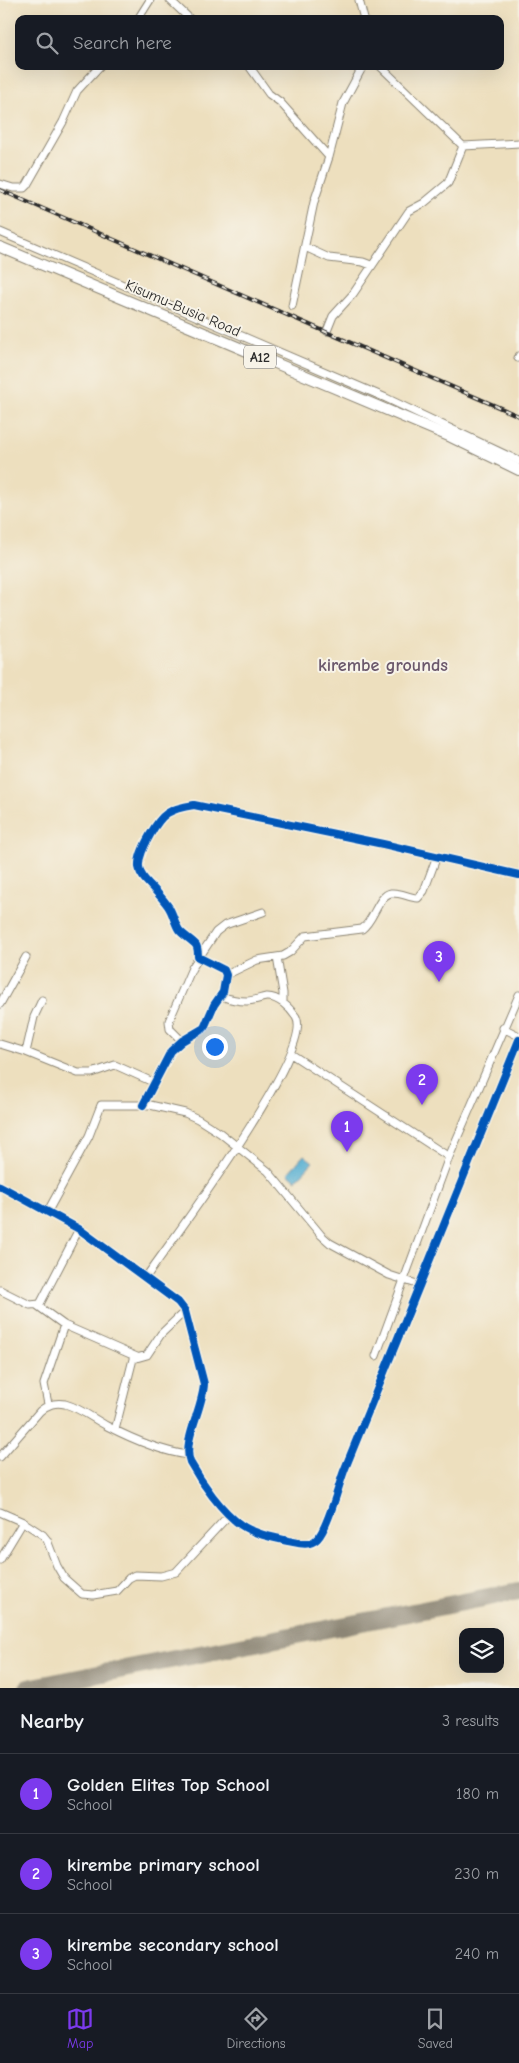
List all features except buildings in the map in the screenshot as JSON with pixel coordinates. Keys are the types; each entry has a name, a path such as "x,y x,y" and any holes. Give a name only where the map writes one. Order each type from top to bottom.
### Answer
{"highway":[{"name":"Kisumu-Busia Road","path":"0,247 442,434 519,470"}],"street":[{"path":"141,15 150,0"},
{"path":"170,0 186,15"},
{"path":"359,0 363,15"},
{"path":"0,184 18,189 24,188 27,185 54,139 77,91 96,70"},
{"path":"252,70 269,94 280,102 329,157"},
{"path":"292,306 314,202 329,157 343,103 361,70"},
{"path":"384,70 463,146 519,143"},
{"path":"327,331 334,316 353,294 409,211 424,204 448,183 463,146"},
{"path":"0,232 386,398 519,461"},
{"path":"305,246 329,258 363,262 371,265"},
{"path":"198,956 196,945 179,929 172,912 146,881 138,866 140,851 155,825 174,808 194,805 519,875"},
{"path":"226,975 257,960 277,957 290,952 305,936 362,929 367,926 383,897 388,893 418,898 424,891 437,856"},
{"path":"182,1041 170,1029 169,1021 198,956 216,932 225,925 263,912"},
{"path":"143,1104 171,1051 182,1041 204,1028 214,1005 221,996 226,975 224,970 198,956"},
{"path":"0,1004 26,957"},
{"path":"277,957 283,1003"},
{"path":"376,1356 449,1157 503,1028 519,995"},
{"path":"146,1277 237,1148 278,1082 298,1032 299,1023 290,1010 283,1003 271,997 247,1001 221,996"},
{"path":"26,1052 34,1018 42,1000"},
{"path":"503,1028 519,1036"},
{"path":"0,1186 79,1229 178,1302 185,1311 204,1384 204,1395 188,1444 188,1455 195,1470 229,1515 241,1526 269,1536 302,1544 311,1543 318,1538 324,1528 344,1471 519,1040"},
{"path":"0,1044 26,1052 78,1073 92,1073 115,1066 154,1083"},
{"path":"290,1054 449,1157"},
{"path":"48,1211 89,1136 100,1107 103,1104 158,1106 192,1116 211,1126 254,1160 278,1182 325,1239 350,1256 420,1285"},
{"path":"38,1306 42,1302 79,1229"},
{"path":"0,1290 30,1305 38,1306 64,1325 137,1357"},
{"path":"116,1430 133,1359 147,1355 161,1334 185,1311"},
{"path":"48,1404 44,1384 64,1325"},
{"path":"0,1457 48,1404 66,1404 134,1439 175,1453 188,1455"},
{"path":"0,1512 36,1530 47,1540 64,1578 82,1594 93,1595 117,1591 135,1574 161,1576 176,1572 229,1515"},
{"path":"0,1560 23,1522"}],"water":[{"path":"304,1155 313,1162 296,1180 288,1173"}],"taxiway":[{"path":"28,1688 519,1591"}],"railway":[{"path":"0,190 519,416"}],"cycle path":[{"path":"143,1105 171,1051 182,1041 204,1028 214,1005 223,992 226,975 224,970 198,957 196,945 179,930 168,906 141,874 139,859 143,849 154,828 167,813 178,808 194,805 383,844 519,875"},
{"path":"0,1186 79,1229 178,1302 185,1311 204,1384 189,1444 188,1454 190,1462 212,1496 241,1525 270,1537 307,1544 317,1539 329,1517 344,1471 519,1040"}],"place":[{"name":"kirembe secondary school","path":"439,982"},
{"name":"kirembe primary school","path":"422,1105"},
{"name":"Golden Elites Top School","path":"347,1152"}],"district":[{"name":"kirembe grounds","path":"383,665"}]}
